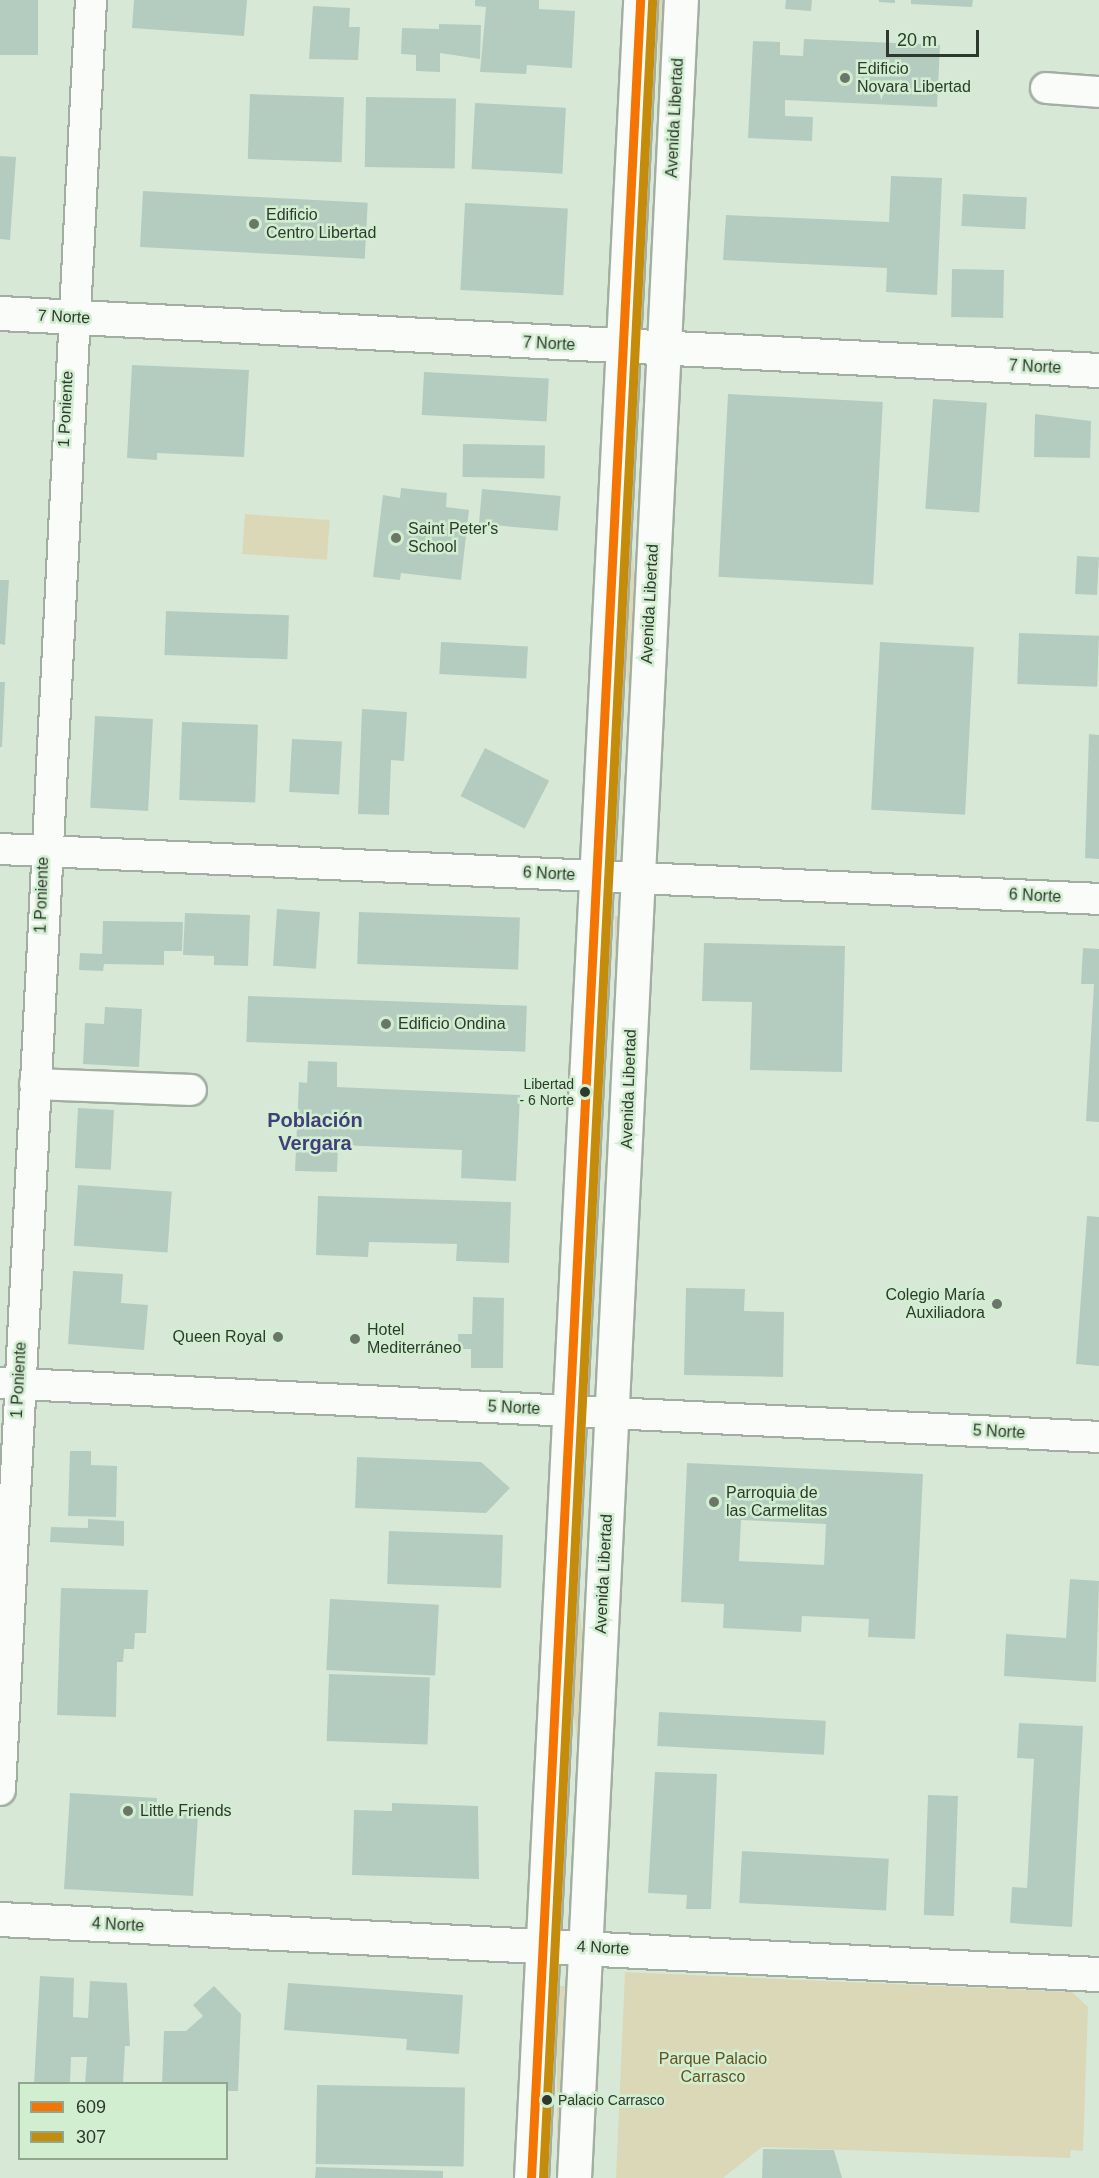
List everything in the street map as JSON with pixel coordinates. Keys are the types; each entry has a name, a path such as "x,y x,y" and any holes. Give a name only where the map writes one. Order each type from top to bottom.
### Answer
{"main road":[{"path":"531,2178 567,1411 597,876 640,0"},
{"name":"Avenida Libertad","path":"574,2178 681,0"},
{"name":"7 Norte","path":"0,313 662,351 1099,370"},
{"name":"4 Norte","path":"0,1919 1099,1974"}],"street":[{"name":"1 Poniente","path":"0,1790 9,1383 35,1084 44,851 71,317 91,0"},
{"path":"1046,88 1099,92"},
{"name":"6 Norte","path":"0,849 1099,899"},
{"path":"35,1084 191,1090"},
{"name":"5 Norte","path":"9,1383 1099,1437"}],"green space":[{"path":"658,0 667,0 667,308 658,308"},
{"path":"245,514 330,520 327,560 242,554"},
{"path":"632,548 639,616 630,711 625,657"},
{"path":"615,916 625,916 625,1375 615,1375"},
{"path":"579,1603 585,1654 580,1756 571,1699"},
{"name":"Parque Palacio Carrasco","path":"625,1972 1072,1992 1088,2007 1083,2151 1071,2150 1070,2158 762,2147 723,2178 616,2178"},
{"path":"557,1986 569,1986 569,2178 557,2178"}],"building":[{"path":"0,0 38,0 38,55 0,55"},
{"path":"134,0 247,0 244,36 132,28"},
{"path":"475,0 539,0 539,9 575,11 572,68 527,65 526,74 480,72 486,7 475,6"},
{"path":"786,0 812,0 811,11 785,9"},
{"path":"879,0 895,0 895,3 879,2"},
{"path":"911,0 973,0 972,7 911,4"},
{"path":"313,6 350,8 349,27 360,27 358,60 309,59"},
{"path":"439,24 481,25 480,59 440,53 440,72 416,71 416,55 401,54 402,28 439,29"},
{"name":"Edificio Novara Libertad","path":"804,39 940,45 937,107 785,100 785,116 813,117 812,141 748,138 753,41 780,42 780,55 803,56"},
{"path":"250,94 344,97 342,162 248,159"},
{"path":"366,97 456,99 455,169 365,167"},
{"path":"475,103 566,108 562,174 472,169"},
{"path":"0,156 16,157 10,240 0,239"},
{"path":"891,176 942,178 937,295 886,292 887,268 723,260 726,215 889,222"},
{"name":"Edificio Centro Libertad","path":"143,191 368,203 365,259 140,247"},
{"path":"963,194 1027,197 1025,229 961,226"},
{"path":"465,203 568,208 563,295 460,290"},
{"path":"952,269 1004,270 1003,318 951,317"},
{"path":"132,365 249,370 244,457 157,453 157,460 127,458"},
{"path":"424,372 549,379 547,421 422,415"},
{"path":"728,394 883,402 873,585 718,577"},
{"path":"933,399 987,403 979,512 925,509"},
{"path":"1035,414 1091,421 1090,458 1034,457"},
{"path":"463,444 545,445 544,478 462,477"},
{"path":"401,488 447,493 446,507 469,510 461,580 401,573 400,580 373,577 383,495 400,498"},
{"path":"482,489 561,496 558,531 479,524"},
{"path":"1077,556 1099,557 1097,595 1075,594"},
{"path":"0,580 9,580 5,645 0,644"},
{"path":"166,611 289,615 287,659 164,655"},
{"path":"1019,633 1099,636 1097,687 1017,684"},
{"path":"441,642 528,647 526,679 439,674"},
{"path":"880,642 974,647 965,815 871,810"},
{"path":"0,682 5,682 2,747 0,747"},
{"path":"362,709 407,712 404,761 391,760 389,815 358,814"},
{"path":"95,716 153,719 148,811 90,808"},
{"path":"182,722 258,725 255,803 179,800"},
{"path":"1089,734 1099,735 1099,859 1085,858"},
{"path":"292,739 342,742 339,795 289,792"},
{"path":"485,748 549,781 525,829 460,796"},
{"path":"277,909 320,912 316,969 273,966"},
{"path":"359,912 520,918 518,970 357,964"},
{"path":"185,913 250,915 248,966 214,965 214,956 183,955"},
{"path":"103,921 183,922 182,951 164,951 164,965 104,964 103,971 79,970 80,953 102,954"},
{"path":"704,943 845,946 842,1072 750,1070 752,1002 702,1001"},
{"path":"1083,948 1099,949 1099,1122 1086,1121 1094,984 1081,984"},
{"name":"Edificio Ondina","path":"248,996 527,1006 525,1052 246,1042"},
{"path":"105,1007 142,1009 139,1067 83,1064 85,1023 104,1024"},
{"path":"308,1061 337,1062 337,1087 520,1095 516,1181 461,1178 462,1150 338,1145 337,1172 295,1171 299,1082 307,1083"},
{"path":"78,1108 114,1110 111,1170 75,1168"},
{"path":"78,1185 172,1192 168,1252 74,1246"},
{"path":"318,1196 511,1202 509,1263 456,1261 457,1244 369,1242 368,1257 316,1255"},
{"path":"1087,1216 1099,1217 1099,1366 1076,1364"},
{"path":"73,1271 123,1274 121,1303 148,1305 144,1350 68,1344"},
{"path":"686,1288 745,1289 744,1311 784,1312 783,1377 684,1375"},
{"path":"473,1297 504,1298 503,1368 471,1368 471,1349 458,1349 458,1334 472,1334"},
{"path":"70,1451 91,1451 91,1465 117,1466 116,1517 68,1516"},
{"path":"357,1457 481,1462 510,1488 486,1513 355,1508"},
{"path":"687,1463 923,1474 915,1639 868,1637 869,1619 802,1616 801,1632 723,1628 724,1604 681,1602","holes":["741,1520 826,1524 824,1565 739,1561"]},
{"path":"88,1519 124,1521 124,1546 50,1542 51,1527 88,1528"},
{"path":"389,1531 503,1535 501,1588 387,1584"},
{"path":"1070,1579 1099,1581 1096,1682 1004,1676 1006,1634 1066,1638"},
{"path":"61,1588 148,1590 146,1633 135,1633 134,1649 124,1649 123,1662 117,1662 116,1717 57,1715"},
{"path":"330,1599 439,1605 435,1676 326,1670"},
{"path":"329,1674 430,1678 428,1744 327,1741"},
{"path":"659,1712 826,1721 824,1755 657,1746"},
{"path":"1019,1723 1083,1726 1072,1927 1010,1923 1012,1887 1027,1888 1034,1759 1017,1758"},
{"path":"655,1772 717,1774 711,1909 686,1909 687,1895 648,1893"},
{"path":"70,1793 157,1798 156,1813 198,1815 193,1896 64,1889"},
{"path":"928,1795 958,1796 954,1916 924,1915"},
{"path":"392,1803 478,1806 479,1879 352,1875 354,1810 392,1811"},
{"path":"742,1851 889,1859 886,1911 739,1903"},
{"path":"40,1976 74,1978 73,2017 88,2018 90,1981 127,1983 130,2046 125,2046 123,2082 85,2082 87,2057 71,2057 70,2082 34,2082"},
{"path":"288,1983 463,1995 459,2054 406,2050 407,2039 284,2030"},
{"path":"214,1986 241,2014 238,2091 228,2091 228,2082 162,2082 164,2031 186,2031 203,2016 193,2005"},
{"path":"317,2085 465,2088 464,2167 316,2164"},
{"path":"763,2149 834,2150 842,2178 762,2178"},
{"path":"316,2167 443,2171 443,2178 315,2178"}],"transit line":[{"name":"609","path":"531,2178 640,0"},
{"name":"307","path":"543,2178 652,1"}],"place":[{"name":"Edificio Novara Libertad","path":"845,78"},
{"name":"Edificio Centro Libertad","path":"254,224"},
{"name":"Saint Peter's School","path":"396,538"},
{"name":"Edificio Ondina","path":"386,1024"},
{"name":"Libertad - 6 Norte","path":"585,1092"},
{"name":"Colegio María Auxiliadora","path":"997,1304"},
{"name":"Queen Royal","path":"278,1337"},
{"name":"Hotel Mediterráneo","path":"355,1339"},
{"name":"Parroquia de las Carmelitas","path":"714,1502"},
{"name":"Little Friends","path":"128,1811"},
{"name":"Palacio Carrasco","path":"547,2100"}],"district":[{"name":"Población Vergara","path":"315,1132"}]}
